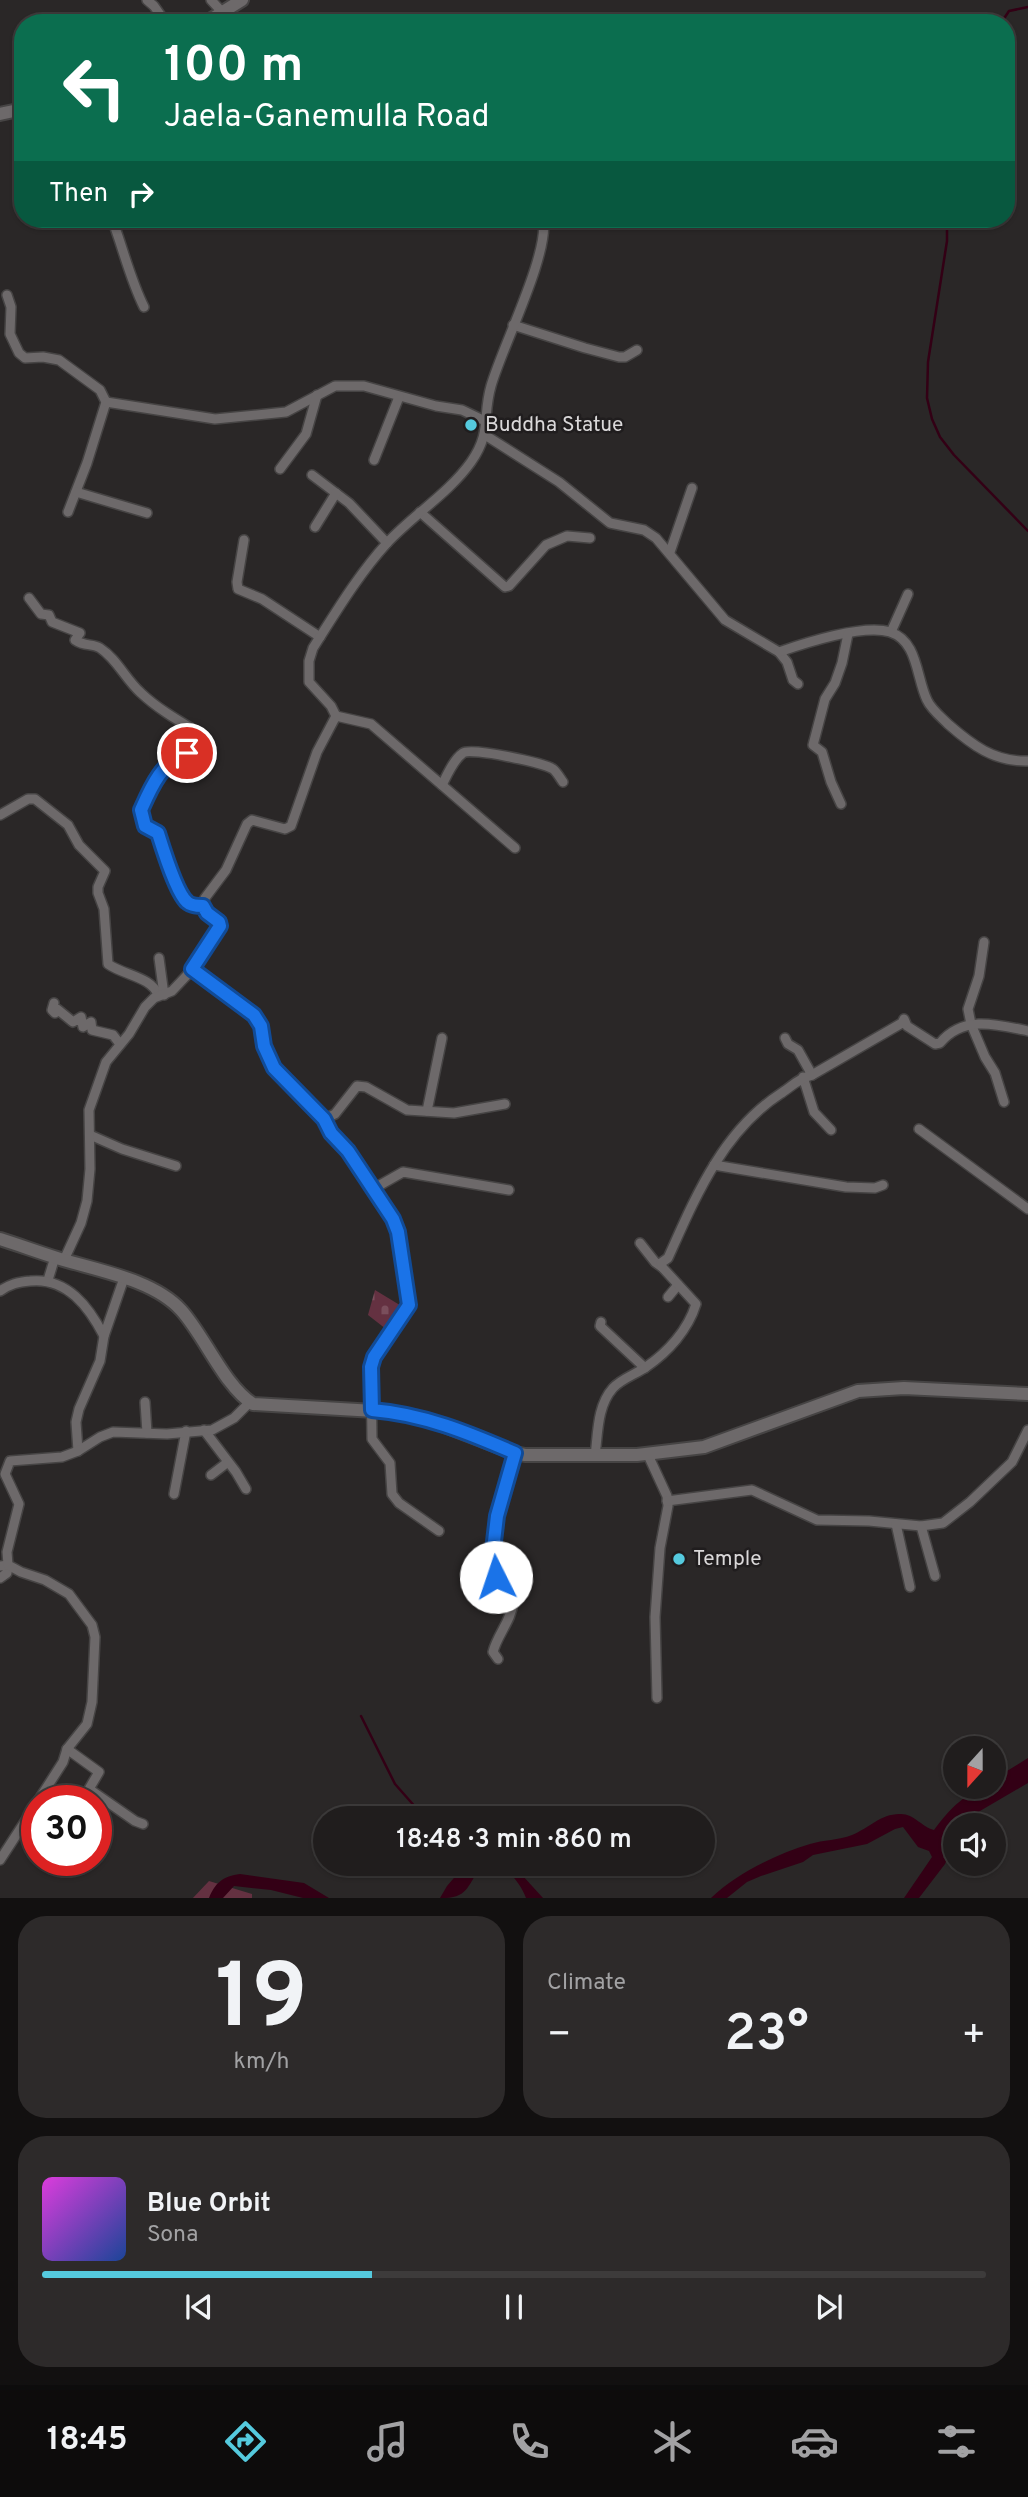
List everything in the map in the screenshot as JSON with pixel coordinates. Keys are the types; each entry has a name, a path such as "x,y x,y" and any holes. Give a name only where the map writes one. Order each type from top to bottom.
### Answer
{"main road":[{"path":"225,14 242,0"},
{"path":"0,1240 124,1278 164,1297 178,1307 249,1403 266,1407 392,1412 432,1421 515,1453 539,1456 648,1455 704,1447 858,1391 904,1388 1028,1394"}],"street":[{"path":"147,0 159,14"},
{"path":"115,228 135,290 144,307"},
{"path":"336,716 331,706 310,682 309,661 313,648 365,568 387,543 470,464 485,435 491,384 535,269 544,228"},
{"path":"7,295 11,307 10,334 19,354 25,358 49,358 65,363 100,390 106,402 68,512"},
{"path":"513,325 619,357 625,357 637,350"},
{"path":"106,402 215,419 286,412 335,386 364,386 399,397 462,410 487,422"},
{"path":"280,469 306,434 317,395"},
{"path":"374,460 399,397"},
{"path":"485,435 534,464 610,523 644,530 656,538 725,620 779,652 788,662 793,680 798,684"},
{"path":"313,475 349,503 387,543"},
{"path":"670,552 692,488"},
{"path":"76,492 147,513"},
{"path":"316,527 336,493"},
{"path":"420,512 505,587 509,586 546,545 567,536 590,538"},
{"path":"244,540 238,589 262,599 320,637"},
{"path":"891,632 908,594"},
{"path":"29,598 41,614 48,614 52,622 80,633 75,640 83,646 98,647 139,691 199,733 193,737 186,756 173,759 160,775 141,810 145,826 158,833 181,895 192,905 203,906"},
{"path":"779,652 814,640 870,631 891,632 909,646 927,702 938,714 968,742 984,752 1002,759 1028,761"},
{"path":"841,804 822,752 813,745 825,699 835,683 842,663 848,634"},
{"path":"48,1280 81,1223 87,1201 89,1110 106,1062 129,1034 145,1007 161,995 172,991 192,969 220,926 203,906 205,898 234,857 247,824 252,820 285,829 291,826 317,752 336,716"},
{"path":"336,716 371,724 515,848"},
{"path":"442,785 463,753 470,750 545,766 552,769 563,782"},
{"path":"0,815 28,799 35,799 68,825 79,845 105,871 98,893 104,909 108,964 149,984 161,995"},
{"path":"984,943 979,976 968,1009 971,1024 995,1073 1004,1102"},
{"path":"159,958 161,995"},
{"path":"192,969 254,1015 261,1026 264,1046 274,1068 324,1119 331,1133 348,1151 393,1219 398,1232 410,1298 407,1311 374,1357 371,1367 372,1439 390,1463 392,1494 399,1503 439,1531"},
{"path":"54,1003 52,1010 55,1013 57,1009 74,1022 81,1017 83,1027 91,1021 92,1030 113,1035 120,1044"},
{"path":"662,1268 661,1263 668,1258 701,1185 729,1144 760,1109 808,1076 902,1023 904,1019 907,1026 935,1044 940,1044 947,1034 971,1024 995,1024 1028,1031"},
{"path":"427,1111 442,1038"},
{"path":"785,1038 798,1050 808,1076 814,1112 831,1130"},
{"path":"324,1119 335,1114 357,1086 366,1087 407,1110 454,1113 505,1104"},
{"path":"919,1129 1028,1209"},
{"path":"90,1135 122,1149 176,1166"},
{"path":"714,1165 846,1187 875,1188 883,1185"},
{"path":"373,1189 403,1172 509,1190"},
{"path":"595,1455 599,1415 609,1393 615,1385 645,1368 666,1350 691,1320 696,1304 640,1243"},
{"path":"78,1451 76,1422 79,1409 100,1361 104,1336 124,1278"},
{"path":"0,1292 8,1285 48,1280 67,1289 79,1299 104,1336"},
{"path":"668,1297 678,1285"},
{"path":"601,1322 600,1326 645,1368"},
{"path":"145,1402 147,1433"},
{"path":"0,1578 6,1573 4,1566 19,1504 2,1474 9,1461 62,1457 113,1432 167,1434 212,1430 225,1424 249,1403"},
{"path":"204,1430 246,1489"},
{"path":"667,1501 752,1490 817,1520 921,1526 943,1523 1013,1462 1028,1430"},
{"path":"174,1494 186,1431"},
{"path":"498,1659 493,1652 513,1610 513,1602 497,1591 498,1583 488,1561 493,1550 497,1516 515,1453"},
{"path":"648,1455 667,1501 660,1548 655,1617 657,1698"},
{"path":"211,1475 228,1462"},
{"path":"896,1524 910,1587"},
{"path":"921,1526 935,1576"},
{"path":"4,1566 45,1580 69,1594 92,1625 95,1637 92,1702 88,1724 67,1749 48,1785"},
{"path":"67,1749 99,1772 89,1789 135,1821 144,1824"},
{"path":"0,1860 21,1828"}],"green space":[{"path":"375,1290 403,1307 386,1329 368,1315"},
{"path":"209,1881 252,1894 252,1898 193,1898"}],"shaded area":[{"path":"1028,1758 1028,1783 1006,1796 1006,1772"},
{"path":"1001,1799 977,1813 948,1813 960,1801"},
{"path":"894,1814 914,1818 934,1830 943,1819 943,1867 919,1898 904,1898 932,1857 929,1851 918,1847 903,1827 867,1844 813,1855 803,1862 747,1882 727,1898 711,1898 744,1873 770,1859 810,1844 852,1835"},
{"path":"240,1874 304,1883 329,1898 303,1898 271,1890 234,1886 223,1898 209,1898 220,1881"},
{"path":"456,1876 475,1876 462,1893 450,1898 440,1898"},
{"path":"512,1876 523,1876 543,1898 526,1898"}],"waterway":[{"path":"1007,14 1009,11 1028,7"},
{"path":"947,228 928,362 927,398 932,419 940,437 954,455 1028,531"},
{"path":"361,1716 395,1784 414,1806"}],"place":[{"name":"Buddha Statue","path":"471,425"},
{"name":"Temple","path":"679,1559"}],"route":[{"path":"187,753 186,756 173,759 160,775 141,810 145,826 158,833 181,895 192,905 203,906 207,913 219,922 220,926 192,969 254,1015 261,1026 264,1046 274,1068 324,1119 331,1133 348,1151 393,1219 398,1232 410,1298 407,1311 374,1357 371,1367 372,1410 432,1421 515,1453 497,1516 493,1550 488,1561 496,1577"}]}
